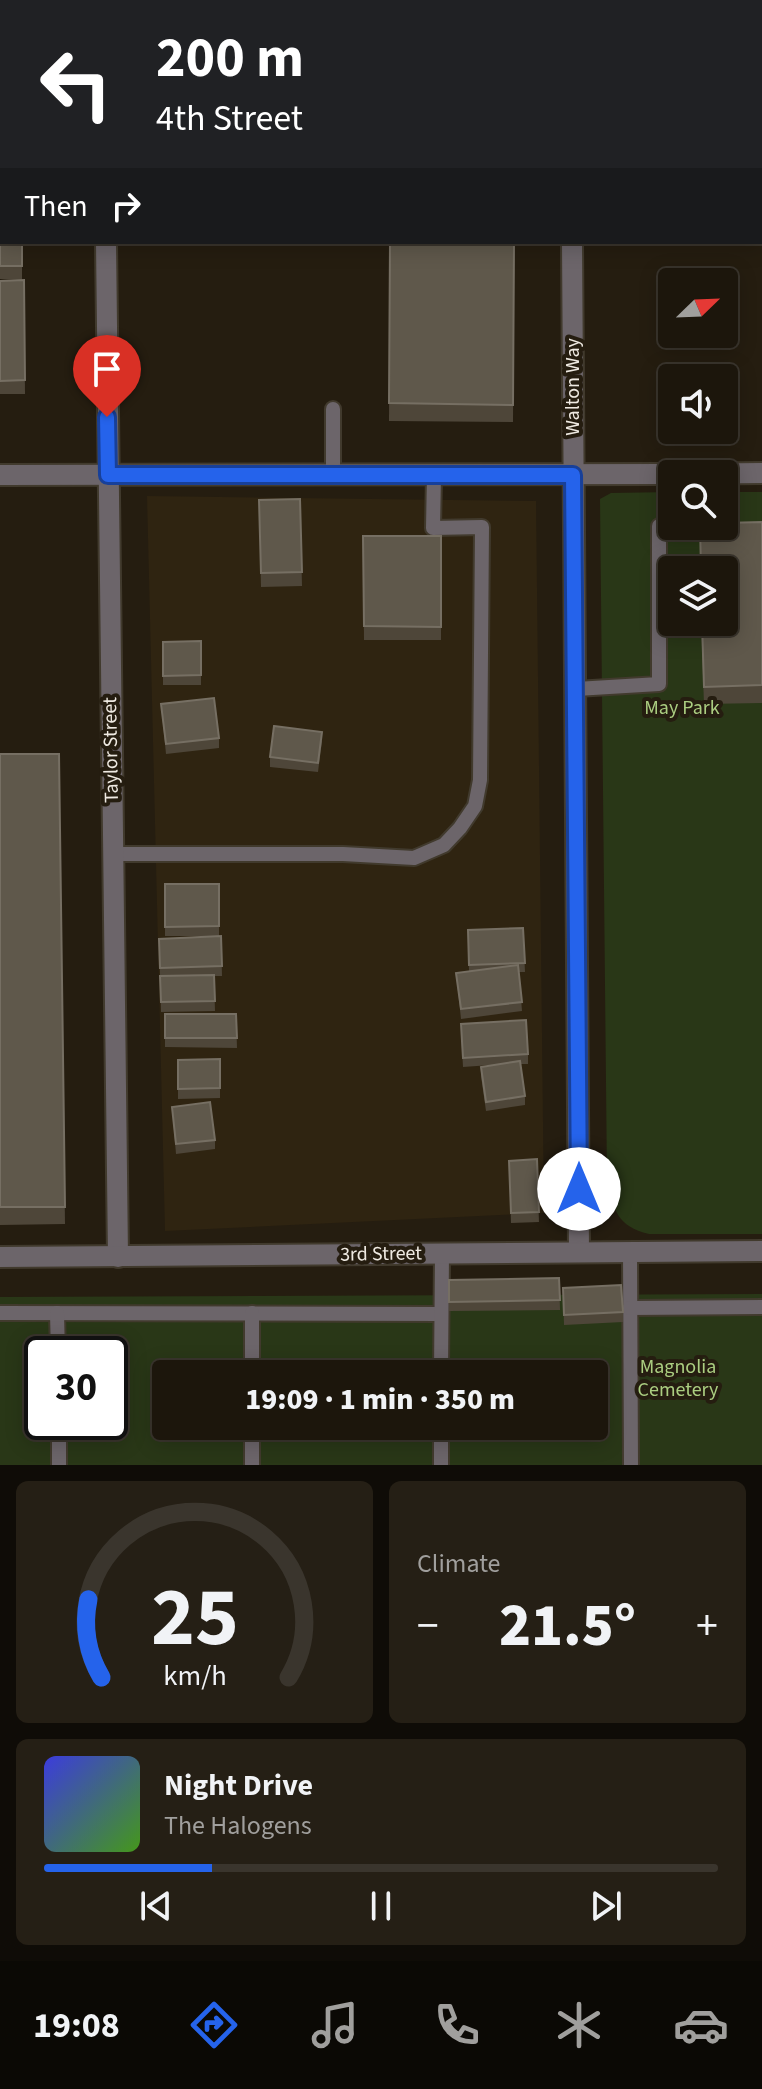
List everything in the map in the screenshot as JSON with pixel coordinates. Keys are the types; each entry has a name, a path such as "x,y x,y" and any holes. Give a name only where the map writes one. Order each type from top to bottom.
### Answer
{"street":[{"name":"Taylor Street","path":"106,244 118,1257"},
{"name":"Walton Way","path":"572,244 579,1252"},
{"path":"738,473 762,473"},
{"path":"0,475 658,474"},
{"name":"3rd Street","path":"0,1257 762,1251"}],"lane":[{"path":"333,409 333,475"},
{"path":"113,854 343,854 414,858 444,845 460,828 475,806 480,780 482,527 433,528 434,475"},
{"path":"576,689 659,684 659,540"},
{"path":"630,1252 631,1465"},
{"path":"441,1360 442,1254"},
{"path":"630,1308 762,1307"},
{"path":"0,1313 441,1314"},
{"path":"57,1313 58,1336"},
{"path":"252,1313 252,1360"},
{"path":"59,1440 59,1465"},
{"path":"252,1440 252,1465"},
{"path":"441,1440 441,1465"}],"shaded area":[{"path":"147,496 536,501 544,1213 165,1231"}],"green space":[{"name":"May Park","path":"658,492 658,540 738,540 738,492 762,492 762,1234 649,1234 638,1231 619,1216 607,1180 600,499 611,493"},
{"name":"Magnolia Cemetery","path":"762,1294 762,1465 0,1465 0,1297"}],"building":[{"path":"0,244 22,244 22,266 0,266"},
{"path":"390,244 514,244 513,405 389,403"},
{"path":"24,280 25,380 0,381 0,281"},
{"path":"300,499 302,572 261,573 259,500"},
{"path":"762,522 762,685 704,687 702,636 738,636 738,556 701,556 700,540 738,540 738,523"},
{"path":"363,536 441,536 441,627 364,626"},
{"path":"201,641 201,675 163,676 163,642"},
{"path":"214,698 219,738 166,744 161,704"},
{"path":"274,726 322,732 318,763 270,757"},
{"path":"0,754 59,754 65,1207 0,1207"},
{"path":"165,884 219,884 219,926 165,927"},
{"path":"523,928 525,963 469,965 468,930"},
{"path":"221,936 222,966 160,968 159,939"},
{"path":"518,965 522,1002 461,1009 456,973"},
{"path":"214,975 215,1001 161,1002 160,976"},
{"path":"165,1014 236,1014 237,1038 165,1038"},
{"path":"526,1020 528,1054 463,1058 461,1024"},
{"path":"220,1059 220,1088 178,1089 178,1060"},
{"path":"520,1061 525,1096 486,1102 481,1067"},
{"path":"210,1102 215,1140 176,1144 172,1107"},
{"path":"537,1159 539,1212 511,1213 509,1161"},
{"path":"559,1278 560,1300 449,1302 449,1280"},
{"path":"621,1285 623,1312 564,1315 563,1288"}],"route":[{"path":"107,417 108,475 573,475 579,1189"}]}
